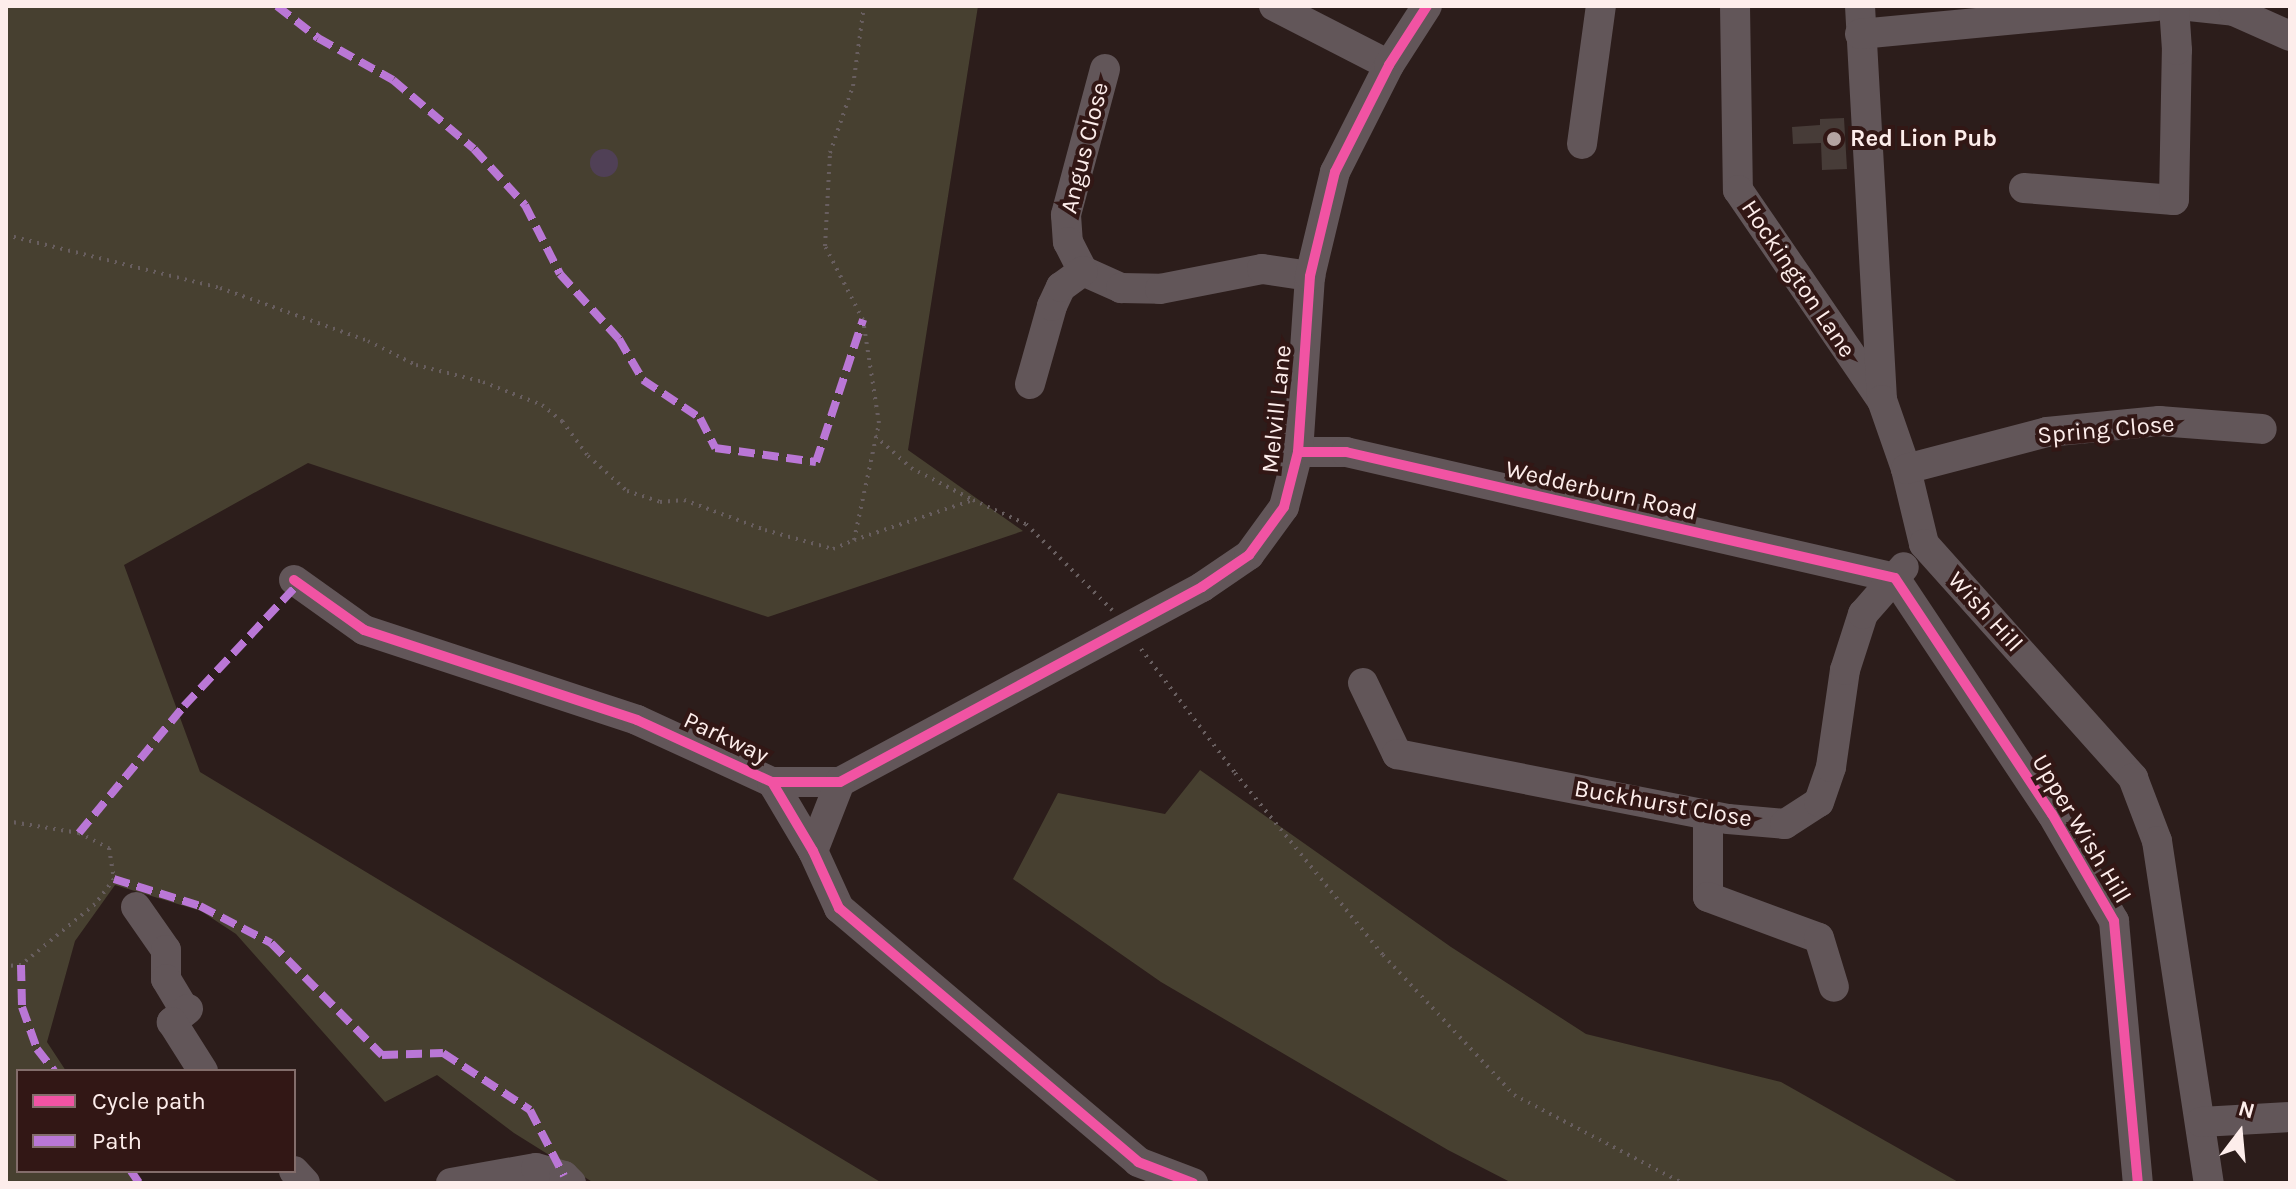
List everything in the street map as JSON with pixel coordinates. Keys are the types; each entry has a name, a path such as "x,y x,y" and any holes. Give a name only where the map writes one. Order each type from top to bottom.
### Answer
{"street":[{"path":"1274,6 1389,65"},
{"name":"Melvill Lane","path":"840,782 1202,587 1249,555 1284,507 1298,452 1310,276 1335,172 1389,65 1427,6"},
{"path":"1582,144 1601,6"},
{"name":"Hockington Lane","path":"1735,6 1738,190 1882,400"},
{"path":"1854,14 2157,6"},
{"path":"2024,188 2174,200 2177,50 2174,6"},
{"path":"2189,6 2234,11 2290,36"},
{"name":"Wish Hill","path":"1854,14 1882,400 1906,469 1924,544 2133,778 2157,841 2209,1183"},
{"name":"Angus Close","path":"1083,271 1068,242 1066,215 1105,69"},
{"path":"1030,384 1052,306 1061,287 1083,271 1121,288 1160,289 1262,269 1310,276"},
{"name":"Spring Close","path":"1906,469 2047,432 2159,421 2262,429"},
{"name":"Wedderburn Road","path":"1298,452 1346,452 1895,578"},
{"name":"Buckhurst Close","path":"1363,683 1393,751 1708,815 1785,824 1819,802 1831,767 1845,670 1863,614 1924,544"},
{"name":"Upper Wish Hill","path":"1895,578 2052,814 2114,921 2138,1183"},
{"name":"Parkway","path":"294,580 364,630 637,720 772,782 813,851 839,908 1138,1162 1193,1183"},
{"path":"772,782 840,782 813,851"},
{"path":"1708,815 1708,897 1819,938 1834,987"},
{"path":"136,907 166,950 166,979 187,1010 172,1022 202,1069"},
{"path":"2201,1122 2290,1117"},
{"path":"451,1183 536,1168 564,1176 571,1183"}],"path":[{"path":"854,540 879,423 863,320 825,246 830,153 853,86 864,6"},
{"path":"6,235 220,288 368,341 416,365 483,382 542,405 562,421 588,456 627,491 660,502 684,500 765,530 833,549 973,500"},
{"path":"875,436 911,468 1026,524 1051,545 1127,627 1235,773 1383,955 1514,1095 1682,1183"},
{"path":"6,821 79,833 109,848 114,879 95,904 21,965 6,966"}],"shaded area":[{"path":"6,6 978,6 908,450 1023,531 768,617 308,463 124,565 200,772 882,1183 594,1183 514,1133 437,1075 385,1102 236,934 201,911 115,885 75,941 47,1042 65,1069 16,1069 16,1173 132,1173 139,1183 6,1183"},
{"path":"604,149 614,153 618,163 614,173 604,177 594,173 590,163 594,153"},
{"path":"1200,770 1451,947 1586,1034 1781,1082 1960,1183 1512,1183 1448,1150 1161,982 1013,879 1058,793 1165,814"}],"building":[{"path":"1844,118 1847,169 1822,170 1821,143 1793,144 1792,127 1820,125 1820,119"}],"marked path":[{"path":"277,6 318,38 393,80 474,149 525,205 560,274 619,339 643,380 700,418 715,448 816,462 863,320"},
{"path":"79,833 184,706 299,583"},
{"path":"114,879 200,906 271,943 382,1055 443,1053 530,1110 564,1176"},
{"path":"21,965 22,1007 37,1049 52,1069"},
{"path":"132,1173 139,1183"}],"cycle path":[{"path":"772,782 840,782 1202,587 1249,555 1284,507 1298,452 1310,276 1335,172 1389,65 1427,6"},
{"path":"1298,452 1346,452 1895,578 2052,814 2114,921 2138,1183"},
{"path":"294,580 364,630 637,720 772,782 813,851 839,908 1138,1162 1193,1183"}],"place":[{"name":"Red Lion Pub","path":"1834,139"}]}
